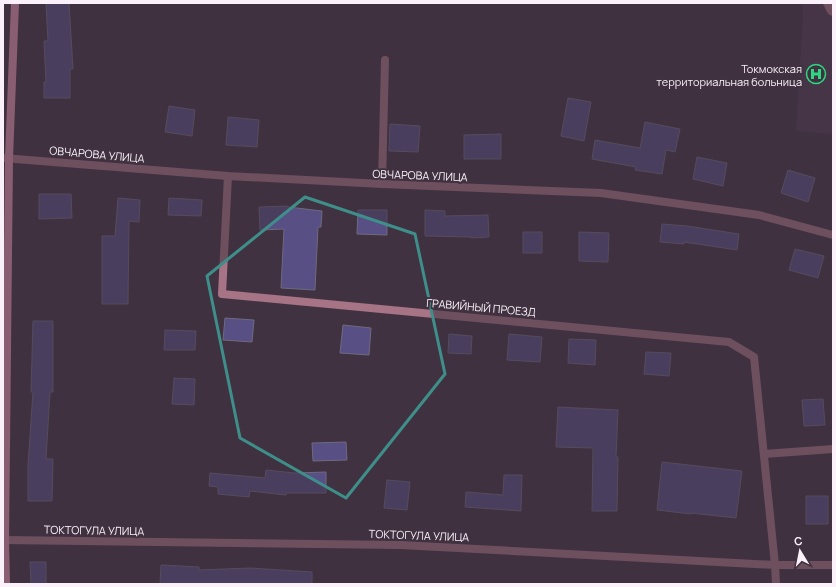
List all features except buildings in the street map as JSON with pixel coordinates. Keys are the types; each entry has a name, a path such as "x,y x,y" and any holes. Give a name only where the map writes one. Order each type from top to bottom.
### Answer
{"main road":[{"path":"6,584 4,540 6,158 15,3"}],"street":[{"path":"827,3 833,12"},
{"path":"382,184 385,60"},
{"name":"ОВЧАРОВА УЛИЦА","path":"6,158 228,176 601,193 760,215 833,235"},
{"name":"ГРАВИЙНЫЙ ПРОЕЗД","path":"228,176 222,294 729,342 754,357 776,584"},
{"path":"764,454 833,449"},
{"name":"ТОКТОГУЛА УЛИЦА","path":"4,540 401,545 775,565 833,565"}],"highlighted area":[{"path":"305,197 415,234 445,374 346,498 240,438 207,276"}],"shaded area":[{"name":"Токмокская территориальная больница","path":"802,3 833,3 833,134 796,131 803,16"}],"place":[{"name":"Токмокская территориальная больница","path":"816,74"}]}
